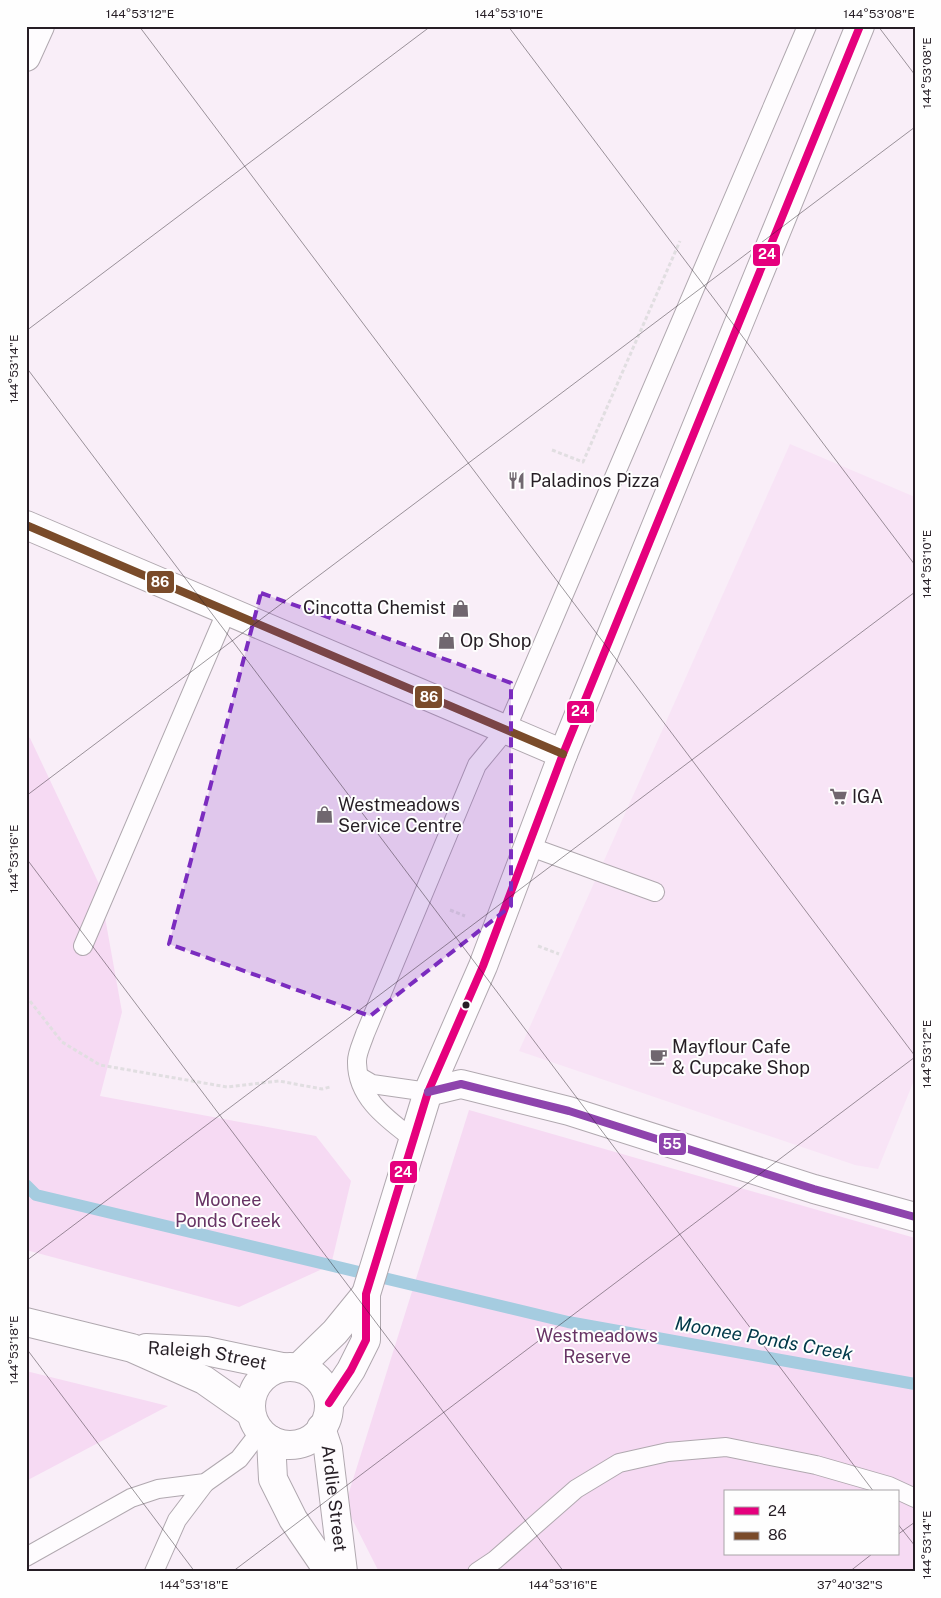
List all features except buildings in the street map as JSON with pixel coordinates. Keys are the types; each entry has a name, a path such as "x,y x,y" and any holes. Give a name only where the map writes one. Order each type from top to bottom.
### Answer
{"street":[{"path":"26,57 40,26"},
{"path":"325,1416 326,1391 311,1372 290,1367 270,1371 254,1389 261,1428 293,1445 304,1442 325,1416 366,1340 366,1294 397,1186 428,1092 467,1005 563,754 860,26"},
{"path":"26,525 563,754"},
{"path":"428,1092 461,1084 559,1108 814,1189 915,1217"},
{"path":"290,1367 335,1332 366,1294"},
{"name":"Raleigh Street","path":"26,1322 132,1348 204,1380 261,1428"},
{"name":"Raleigh Street","path":"132,1348 206,1351 290,1367"},
{"name":"Ardlie Street","path":"325,1416 343,1572"},
{"name":"Ardlie Street","path":"261,1428 273,1479 293,1519 329,1572"}],"lane":[{"path":"412,1138 380,1113 364,1090 357,1060 365,1034 477,765 506,730 807,26"},
{"path":"83,946 227,610"},
{"path":"528,846 655,892"},
{"path":"360,1078 372,1084 428,1092"},
{"path":"154,1572 177,1520 205,1483 239,1458 261,1428"},
{"path":"477,1572 515,1543 576,1489 619,1463 668,1452 726,1447 816,1465 898,1490"},
{"path":"26,1557 131,1498 158,1489 205,1483"},
{"path":"898,1490 915,1498"}],"path":[{"path":"552,450 583,462 682,235"},
{"path":"538,946 559,954"},
{"path":"26,996 62,1042 100,1065 227,1087 279,1081 322,1089 360,1078"}],"highlighted area":[{"path":"261,593 511,683 511,906 370,1016 169,944"}],"shaded area":[{"path":"790,444 915,497 915,1078 878,1169 855,1165 519,1051"}],"green space":[{"name":"Moonee Ponds Creek","path":"26,736 30,738 99,884 122,1012 100,1096 316,1136 351,1181 331,1265 239,1307 26,1250"},
{"name":"Westmeadows Reserve","path":"469,1110 915,1238 915,1572 379,1572 345,1505"},
{"path":"26,1371 168,1406 26,1481"}],"waterway":[{"name":"Moonee Ponds Creek","path":"26,1185 36,1195 568,1322 915,1384"}],"transit line":[{"name":"24","path":"329,1403 351,1370 366,1340 366,1294 428,1092 483,966 563,754 860,26"},
{"name":"86","path":"26,525 563,754"},
{"name":"55","path":"428,1092 461,1084 569,1111 814,1189 915,1217"}],"place":[{"name":"Paladinos Pizza","path":"516,481"},
{"name":"Cincotta Chemist","path":"460,608"},
{"name":"Op Shop","path":"446,641"},
{"name":"IGA","path":"838,797"},
{"name":"Westmeadows Service Centre","path":"324,815"},
{"name":"Mayflour Cafe & Cupcake Shop","path":"658,1057"}]}
